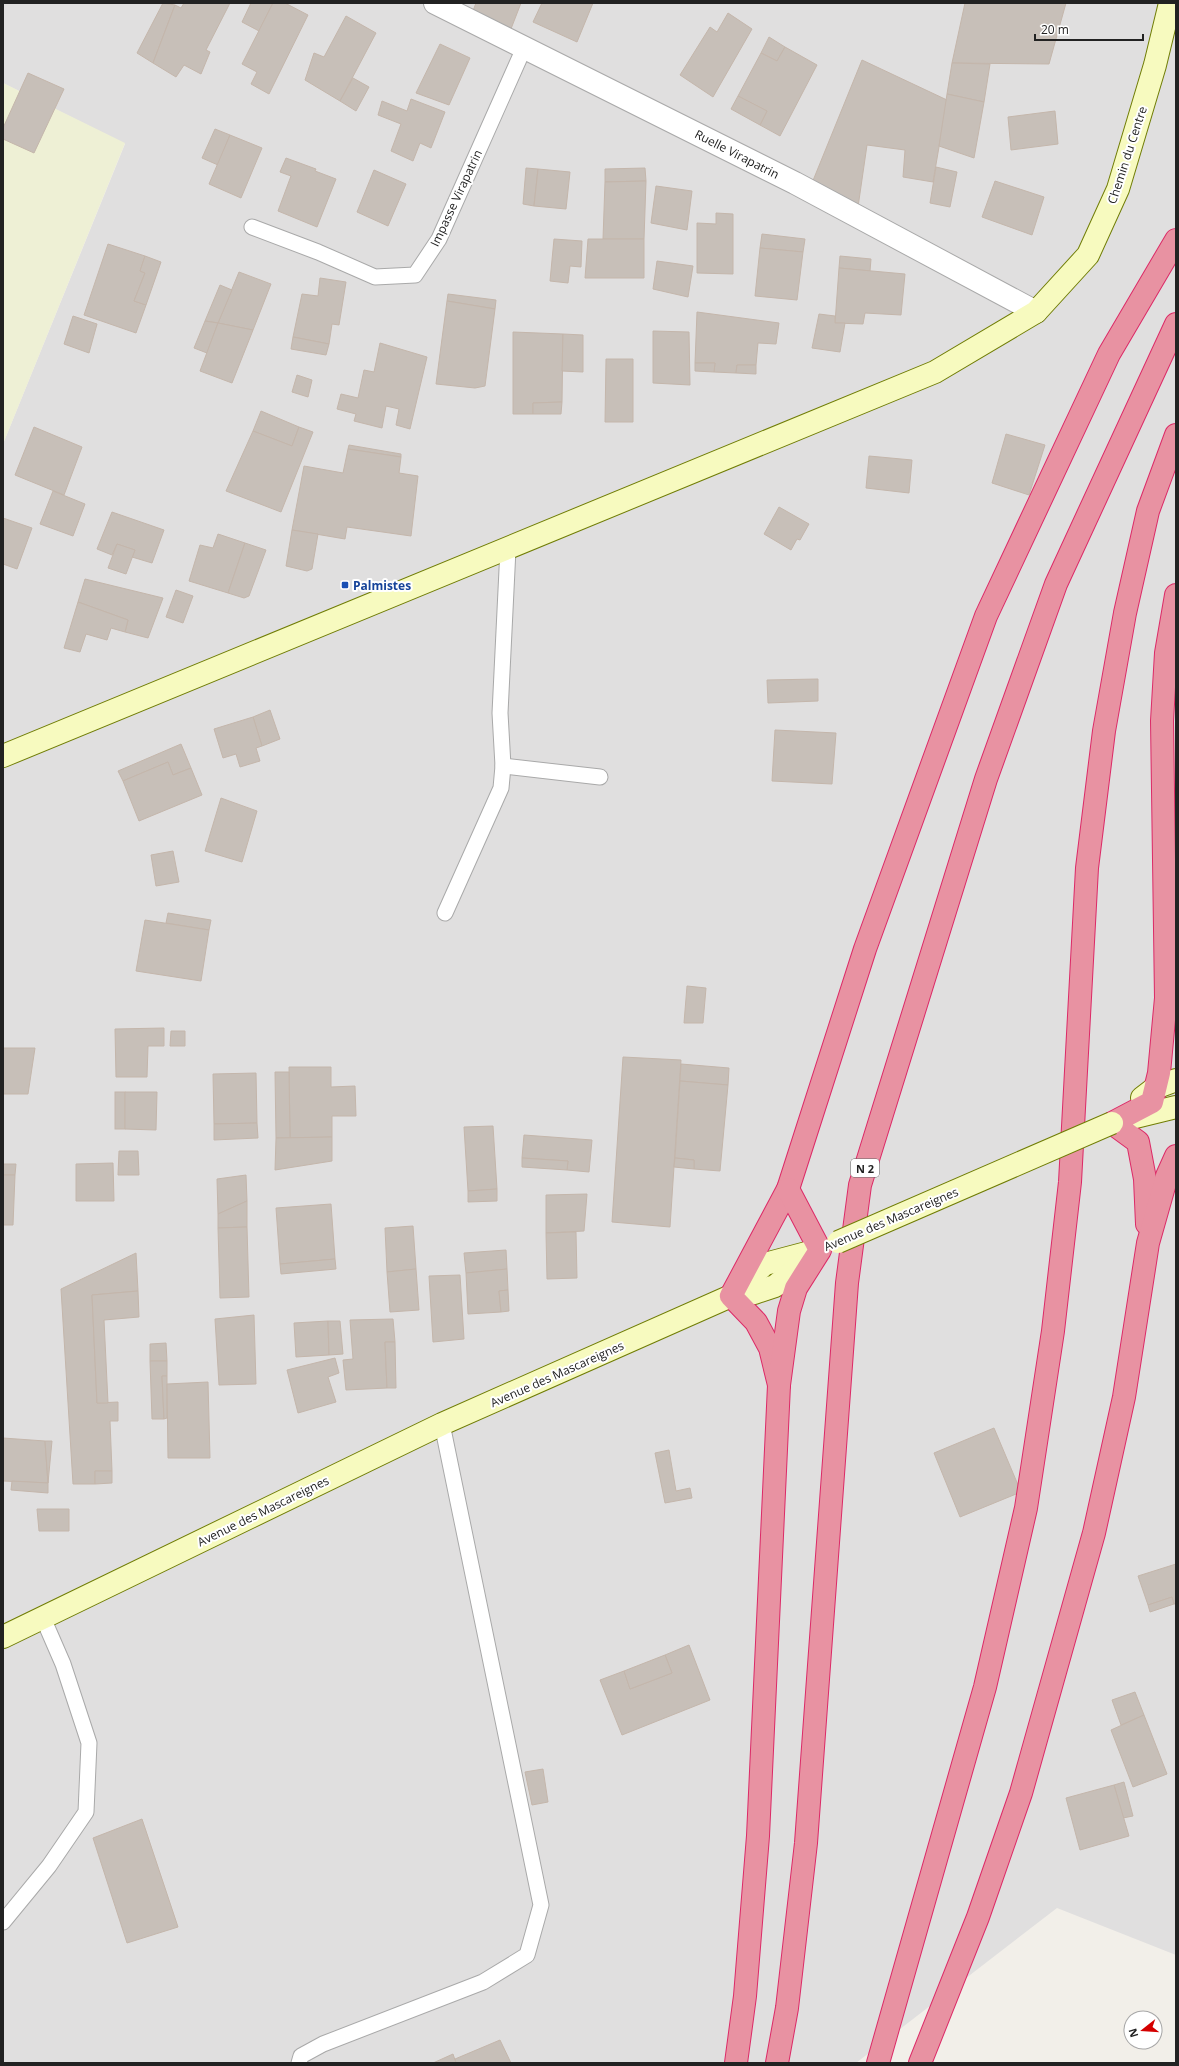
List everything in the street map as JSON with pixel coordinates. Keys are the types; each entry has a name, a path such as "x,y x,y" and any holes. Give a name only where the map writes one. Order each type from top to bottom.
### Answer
{"highway":[{"path":"779,1385 770,1348 756,1322 731,1296 788,1189 865,949 986,616 1109,354 1176,240"},
{"name":"N 2","path":"777,2063 787,2008 806,1843 847,1283 860,1185 986,778 1056,584 1176,324"},
{"path":"878,2063 985,1687 1026,1508 1053,1331 1070,1182 1087,868 1104,731 1125,613 1148,511 1176,435"},
{"path":"1148,1243 1145,1179 1138,1142 1112,1123 1152,1102 1159,1073 1171,1006 1162,721 1166,653 1176,595"},
{"path":"920,2063 978,1917 1024,1785 1094,1533 1124,1397 1148,1243 1167,1176 1176,1156"},
{"path":"736,2063 745,1996 758,1836 779,1385 789,1311 796,1288 829,1246 788,1189"}],"street":[{"name":"Ruelle Virapatrin","path":"435,3 795,183 1036,312"},
{"name":"Chemin du Centre","path":"3,756 935,372 1036,312 1088,255 1118,189 1155,65 1170,3"},
{"path":"1155,1088 1176,1080"},
{"name":"Avenue des Mascareignes","path":"3,1636 442,1424 731,1296 775,1286 829,1246 1112,1123 1176,1107"}],"lane":[{"name":"Impasse Virapatrin","path":"252,227 318,252 375,277 415,276 439,239 524,48"},
{"path":"445,913 501,788 504,766 500,713 508,549"},
{"path":"504,766 600,777"},
{"path":"299,2063 301,2056 323,2044 483,1982 527,1955 541,1905 442,1424"},
{"path":"3,1922 49,1866 86,1812 89,1742 64,1664 43,1618"}],"shaded area":[{"path":"3,3 1176,3 1176,1955 1057,1908 856,2063 3,2063 3,444 125,144 3,83"}],"green space":[{"path":"3,83 125,143 3,444"}],"building":[{"path":"163,3 175,5 153,63 137,53"},
{"path":"184,3 230,3 206,50 210,52 201,74 184,65 176,77 153,63 175,5 181,8"},
{"path":"251,3 273,3 259,31 242,22"},
{"path":"273,3 285,3 308,15 269,94 251,84 257,72 242,64"},
{"path":"476,3 521,3 509,34 471,16"},
{"path":"542,3 593,3 577,42 533,22"},
{"path":"965,3 1066,3 1049,64 952,63"},
{"path":"728,13 752,29 713,97 680,75 710,27 717,32"},
{"path":"346,16 376,33 340,101 305,80 314,53 324,57"},
{"path":"769,37 785,47 777,61 761,53"},
{"path":"440,44 470,58 449,105 416,93"},
{"path":"785,47 817,65 780,136 760,125 767,111 738,96 761,53 777,61"},
{"path":"862,60 947,100 933,182 903,177 905,150 867,145 858,207 812,183"},
{"path":"952,63 990,64 984,102 947,94"},
{"path":"28,73 64,89 34,153 3,139 3,128"},
{"path":"353,78 369,87 356,111 340,101"},
{"path":"947,94 984,102 974,158 939,146"},
{"path":"738,96 767,111 760,125 731,109"},
{"path":"411,99 445,112 431,148 420,143 413,161 391,151 401,124 378,115 382,101 407,111"},
{"path":"1055,111 1058,144 1011,150 1008,117"},
{"path":"215,129 230,135 218,165 202,158"},
{"path":"230,135 262,148 241,198 209,184"},
{"path":"286,158 316,169 315,171 336,179 317,227 278,211 291,176 280,172"},
{"path":"936,167 957,172 950,207 930,203"},
{"path":"526,168 538,169 534,206 523,204"},
{"path":"645,168 646,181 605,182 605,169"},
{"path":"538,169 570,172 566,209 534,206"},
{"path":"374,170 406,184 388,226 357,212"},
{"path":"646,181 644,239 603,239 605,182"},
{"path":"995,181 1044,197 1032,235 982,217"},
{"path":"656,186 692,191 687,230 651,223"},
{"path":"716,213 733,214 733,274 697,273 697,223 716,224"},
{"path":"762,234 805,239 803,252 760,248"},
{"path":"554,239 582,241 581,267 570,266 568,283 550,281"},
{"path":"588,239 644,239 644,278 585,278"},
{"path":"108,244 145,256 140,271 145,273 134,301 146,305 136,333 84,315"},
{"path":"760,248 803,252 797,300 755,296"},
{"path":"145,256 161,262 146,305 134,301 145,273 140,271"},
{"path":"840,256 871,259 870,271 839,268"},
{"path":"657,261 693,266 688,297 653,289"},
{"path":"839,268 905,274 901,315 865,313 863,324 835,323"},
{"path":"239,272 271,284 253,330 218,323"},
{"path":"320,278 346,282 339,325 332,324 329,344 293,337 302,294 318,296"},
{"path":"220,285 232,290 218,323 205,321"},
{"path":"448,294 496,300 495,309 447,301"},
{"path":"447,301 495,309 485,386 475,388 436,384"},
{"path":"697,312 779,323 776,344 758,343 756,365 737,365 736,373 714,372 715,363 695,363"},
{"path":"819,314 835,316 835,323 845,323 840,352 812,348"},
{"path":"73,316 97,324 89,353 64,344"},
{"path":"205,321 218,323 207,353 194,348"},
{"path":"218,323 253,330 232,383 200,371"},
{"path":"653,331 689,332 690,385 653,383"},
{"path":"513,332 563,334 562,402 533,403 533,414 513,414"},
{"path":"563,334 583,335 583,372 562,371"},
{"path":"293,337 329,344 326,355 291,349"},
{"path":"380,343 427,357 410,429 396,425 399,409 386,406 382,428 354,421 356,414 337,409 341,394 358,398 364,370 374,372"},
{"path":"606,359 633,359 633,422 605,422"},
{"path":"695,363 715,363 714,372 695,371"},
{"path":"737,365 756,365 756,374 736,373"},
{"path":"297,375 312,380 308,397 292,392"},
{"path":"562,402 561,414 533,414 533,403"},
{"path":"261,411 299,427 292,446 253,431"},
{"path":"34,427 82,447 64,495 15,475"},
{"path":"299,427 313,432 281,512 226,491 253,431 292,446"},
{"path":"1006,434 1045,445 1029,495 992,483"},
{"path":"349,445 401,454 401,457 348,449"},
{"path":"348,449 401,457 399,473 418,476 411,536 347,527 345,539 292,530 304,466 343,473"},
{"path":"869,456 912,460 909,493 866,488"},
{"path":"53,491 85,504 73,536 40,524"},
{"path":"779,507 809,524 800,540 797,539 791,550 764,534"},
{"path":"112,512 164,530 152,563 132,557 135,550 117,544 112,555 97,549"},
{"path":"3,518 32,528 17,569 3,564"},
{"path":"292,530 318,534 312,569 307,571 286,566"},
{"path":"218,534 245,543 228,593 189,581 200,545 213,548"},
{"path":"245,543 266,550 249,596 244,598 228,593"},
{"path":"117,544 135,550 126,574 108,568"},
{"path":"85,579 163,598 148,638 125,632 128,620 78,602"},
{"path":"176,590 193,596 183,623 166,617"},
{"path":"78,602 128,620 125,632 111,628 107,640 86,634 80,652 64,648"},
{"path":"818,679 818,701 768,703 767,680"},
{"path":"270,710 280,739 262,746 253,717"},
{"path":"253,717 262,746 256,748 260,761 240,767 236,754 223,758 214,729"},
{"path":"775,730 836,733 832,784 772,781"},
{"path":"181,744 191,768 173,775 168,762 123,781 118,771"},
{"path":"168,762 173,775 191,768 202,795 139,821 123,781"},
{"path":"221,798 257,811 242,862 205,851"},
{"path":"173,851 179,882 156,886 151,855"},
{"path":"168,913 211,920 209,930 166,923"},
{"path":"145,920 209,930 201,981 136,971"},
{"path":"687,986 706,988 703,1023 684,1023"},
{"path":"164,1028 164,1046 148,1046 147,1077 116,1077 115,1029"},
{"path":"171,1031 185,1031 185,1046 170,1046"},
{"path":"3,1048 35,1048 28,1094 3,1094"},
{"path":"623,1057 681,1060 670,1227 612,1222"},
{"path":"681,1064 729,1068 728,1085 680,1081"},
{"path":"289,1067 331,1067 331,1087 355,1086 356,1116 332,1116 332,1137 290,1138"},
{"path":"275,1072 289,1072 290,1138 276,1138"},
{"path":"256,1073 257,1123 214,1124 213,1074"},
{"path":"680,1081 728,1085 720,1171 694,1169 694,1160 675,1158"},
{"path":"115,1092 125,1092 125,1129 115,1129"},
{"path":"125,1092 157,1092 156,1130 125,1129"},
{"path":"257,1123 258,1138 214,1140 214,1124"},
{"path":"493,1126 497,1189 468,1191 464,1127"},
{"path":"524,1135 592,1140 589,1172 567,1170 568,1161 522,1158"},
{"path":"332,1137 332,1161 275,1170 276,1138"},
{"path":"119,1151 138,1151 139,1175 118,1175"},
{"path":"522,1158 568,1161 567,1170 522,1167"},
{"path":"675,1158 694,1160 694,1169 674,1167"},
{"path":"113,1163 114,1201 76,1201 76,1164"},
{"path":"3,1164 16,1164 15,1175 3,1175"},
{"path":"3,1175 15,1175 13,1225 3,1225"},
{"path":"246,1175 247,1201 218,1214 217,1179"},
{"path":"497,1189 497,1201 468,1202 468,1191"},
{"path":"587,1194 584,1231 546,1233 546,1195"},
{"path":"247,1201 247,1227 218,1228 218,1214"},
{"path":"331,1204 335,1259 280,1264 276,1208"},
{"path":"413,1226 416,1269 387,1272 385,1228"},
{"path":"247,1227 249,1297 220,1298 218,1228"},
{"path":"576,1232 577,1278 547,1279 546,1233"},
{"path":"506,1250 507,1269 466,1273 464,1253"},
{"path":"136,1253 138,1291 92,1295 97,1403 118,1402 118,1421 110,1421 112,1471 95,1471 95,1484 73,1484 61,1289"},
{"path":"335,1259 336,1269 281,1274 280,1264"},
{"path":"416,1269 419,1310 390,1312 387,1272"},
{"path":"507,1269 508,1290 499,1291 501,1312 468,1314 466,1273"},
{"path":"460,1275 464,1339 433,1342 429,1276"},
{"path":"508,1290 509,1311 501,1312 499,1291"},
{"path":"138,1291 139,1317 104,1320 108,1403 97,1403 92,1295"},
{"path":"254,1315 256,1384 219,1385 215,1319"},
{"path":"393,1319 395,1342 385,1342 387,1388 346,1390 343,1360 353,1359 350,1320"},
{"path":"328,1321 329,1355 296,1357 294,1323"},
{"path":"328,1321 340,1321 343,1354 329,1355"},
{"path":"385,1342 395,1342 396,1388 387,1388"},
{"path":"166,1343 167,1361 150,1361 150,1344"},
{"path":"335,1358 339,1373 328,1377 336,1402 298,1413 287,1370"},
{"path":"150,1361 167,1361 167,1376 162,1376 164,1419 152,1419"},
{"path":"162,1376 167,1376 167,1418 164,1419"},
{"path":"208,1382 210,1458 168,1458 167,1384"},
{"path":"994,1428 1021,1492 960,1517 934,1453"},
{"path":"3,1438 45,1441 48,1483 3,1481"},
{"path":"45,1441 52,1441 48,1483"},
{"path":"669,1450 676,1491 690,1488 692,1498 665,1503 655,1453"},
{"path":"95,1471 112,1471 112,1483 95,1484"},
{"path":"12,1481 48,1483 48,1493 11,1490"},
{"path":"37,1509 69,1509 69,1531 39,1531"},
{"path":"1176,1564 1176,1604 1174,1604 1172,1597 1148,1605 1138,1576"},
{"path":"1172,1597 1174,1604 1150,1612 1148,1605"},
{"path":"689,1645 710,1700 622,1735 600,1680 624,1671 630,1689 672,1673 665,1655"},
{"path":"665,1655 672,1673 630,1689 624,1671"},
{"path":"1135,1692 1144,1715 1121,1725 1112,1700"},
{"path":"1144,1715 1167,1774 1133,1787 1111,1730"},
{"path":"543,1769 548,1802 532,1805 525,1772"},
{"path":"1124,1782 1133,1816 1123,1818 1114,1785"},
{"path":"1114,1785 1129,1836 1080,1850 1066,1798"},
{"path":"142,1819 178,1927 127,1943 93,1838"},
{"path":"500,2040 511,2063 456,2063 455,2059"},
{"path":"453,2054 456,2063 433,2063"}],"place":[{"name":"Palmistes","path":"345,585"}]}
